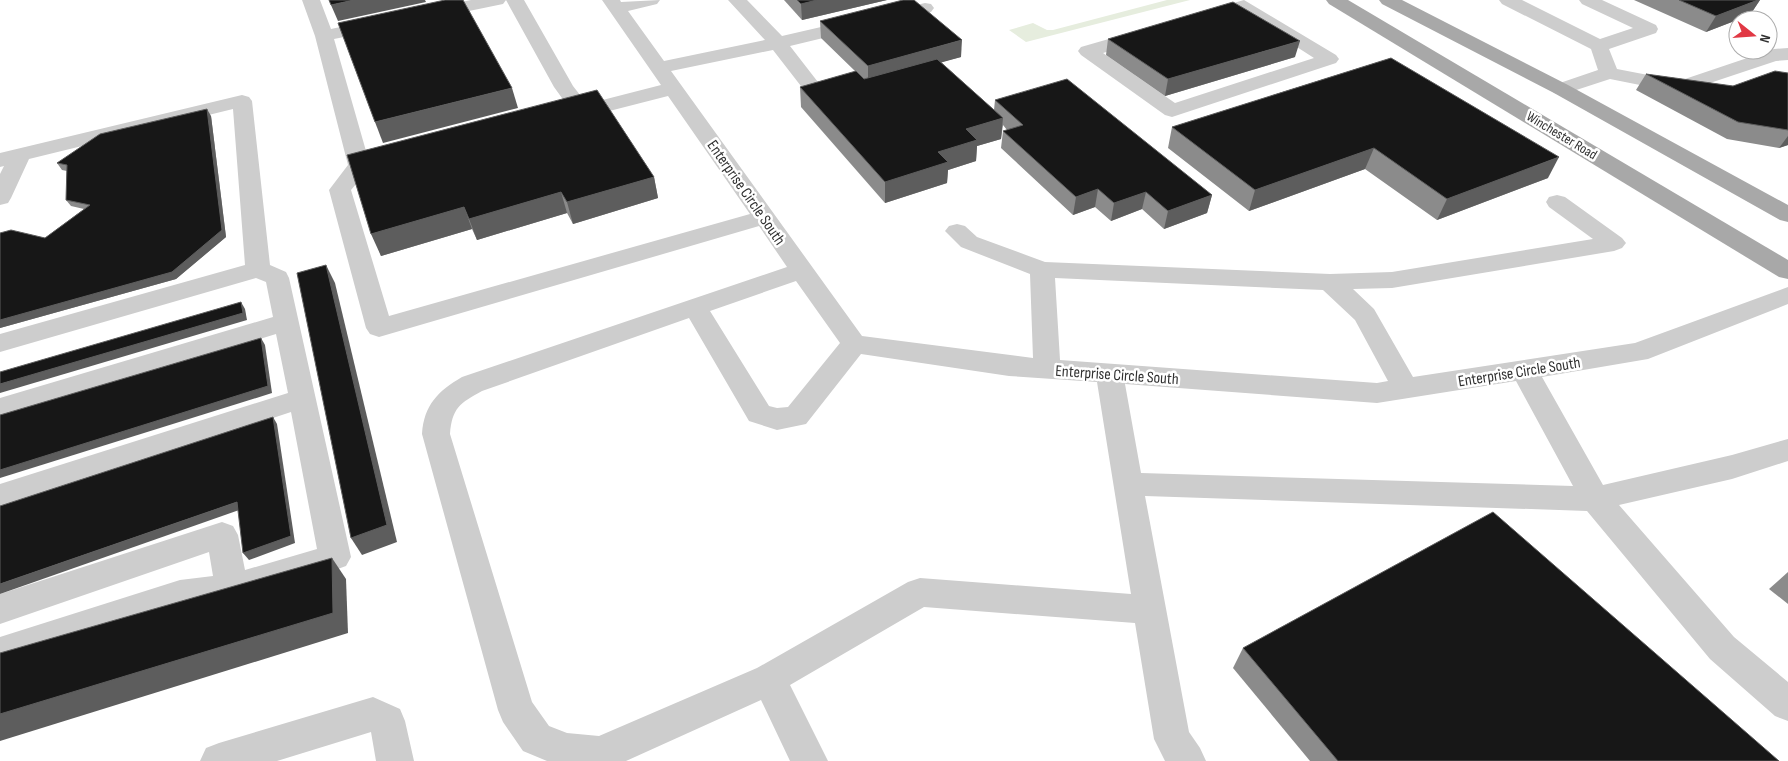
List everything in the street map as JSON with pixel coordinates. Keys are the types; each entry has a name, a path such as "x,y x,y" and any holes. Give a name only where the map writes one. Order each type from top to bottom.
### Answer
{"main road":[{"name":"Winchester Road","path":"1335,0 1788,271"},
{"path":"1388,0 1561,89 1788,215"}],"street":[{"path":"311,0 324,36 358,166"},
{"path":"324,36 496,0"},
{"path":"515,0 564,87 582,112"},
{"path":"614,4 651,0"},
{"path":"737,0 778,43 811,86"},
{"path":"1508,0 1599,46 1610,73"},
{"path":"1588,0 1648,29 1599,46"},
{"path":"1243,2 1329,58 1172,111 1088,50 1243,2"},
{"name":"Enterprise Circle South","path":"614,4 854,344 1009,366 1378,393 1639,352 1788,295"},
{"path":"659,68 778,43 925,8"},
{"path":"1561,89 1610,73 1680,87 1774,55 1788,54"},
{"path":"562,117 674,88"},
{"path":"0,198 10,157 242,101 258,269"},
{"path":"397,157 358,166 340,190 379,328 765,217"},
{"path":"957,231 969,242 1042,270 1330,282 1392,280 1614,243 1557,202"},
{"path":"0,343 258,269 277,278 335,557 232,588 180,594 0,653"},
{"path":"802,270 472,384 452,395 437,416 436,434 516,710 536,740 567,751 600,754 768,679 920,592 1150,610"},
{"path":"1042,270 1047,369"},
{"path":"1330,282 1366,315 1405,388"},
{"path":"695,307 759,414 777,419 796,417 854,344"},
{"path":"0,408 287,322"},
{"path":"1524,370 1595,499 1722,648 1788,704"},
{"path":"1109,373 1172,740 1187,761"},
{"path":"0,496 302,398"},
{"path":"1128,484 1595,499 1732,467 1788,450"},
{"path":"0,609 222,535 232,588"},
{"path":"768,679 809,761"},
{"path":"219,761 372,714 387,721 395,761"}],"green space":[{"path":"1167,0 1190,0 1026,42 1009,30 1033,23 1047,30 1053,30"}],"building":[{"path":"329,0 354,0 331,5"},
{"path":"445,0 463,0 512,88 375,122 338,23"},
{"path":"797,0 817,0 801,4"},
{"path":"903,0 914,0 962,40 868,66 820,21"},
{"path":"1679,0 1758,0 1728,10 1716,16"},
{"path":"1233,2 1300,41 1168,79 1108,39"},
{"path":"1391,58 1559,157 1447,199 1374,148 1255,190 1172,127"},
{"path":"937,59 1003,118 966,129 977,140 938,152 948,162 885,182 800,87 856,71 864,79"},
{"path":"1775,71 1788,73 1788,130 1738,122 1646,74 1733,86"},
{"path":"1067,79 1212,195 1168,211 1146,192 1114,203 1098,189 1076,197 1003,131 1023,125 995,100"},
{"path":"597,90 654,177 567,202 561,192 469,219 464,207 371,234 347,155"},
{"path":"207,109 222,230 172,272 0,320 0,233 11,230 45,238 90,205 66,200 67,165 57,163 100,134"},
{"path":"326,265 387,525 351,538 297,273"},
{"path":"241,302 243,313 0,384 0,372"},
{"path":"261,338 268,386 0,470 0,415"},
{"path":"273,417 291,536 243,553 237,502 0,584 0,506"},
{"path":"1493,512 1779,761 1338,761 1243,648"},
{"path":"332,558 333,613 0,714 0,653"}]}
